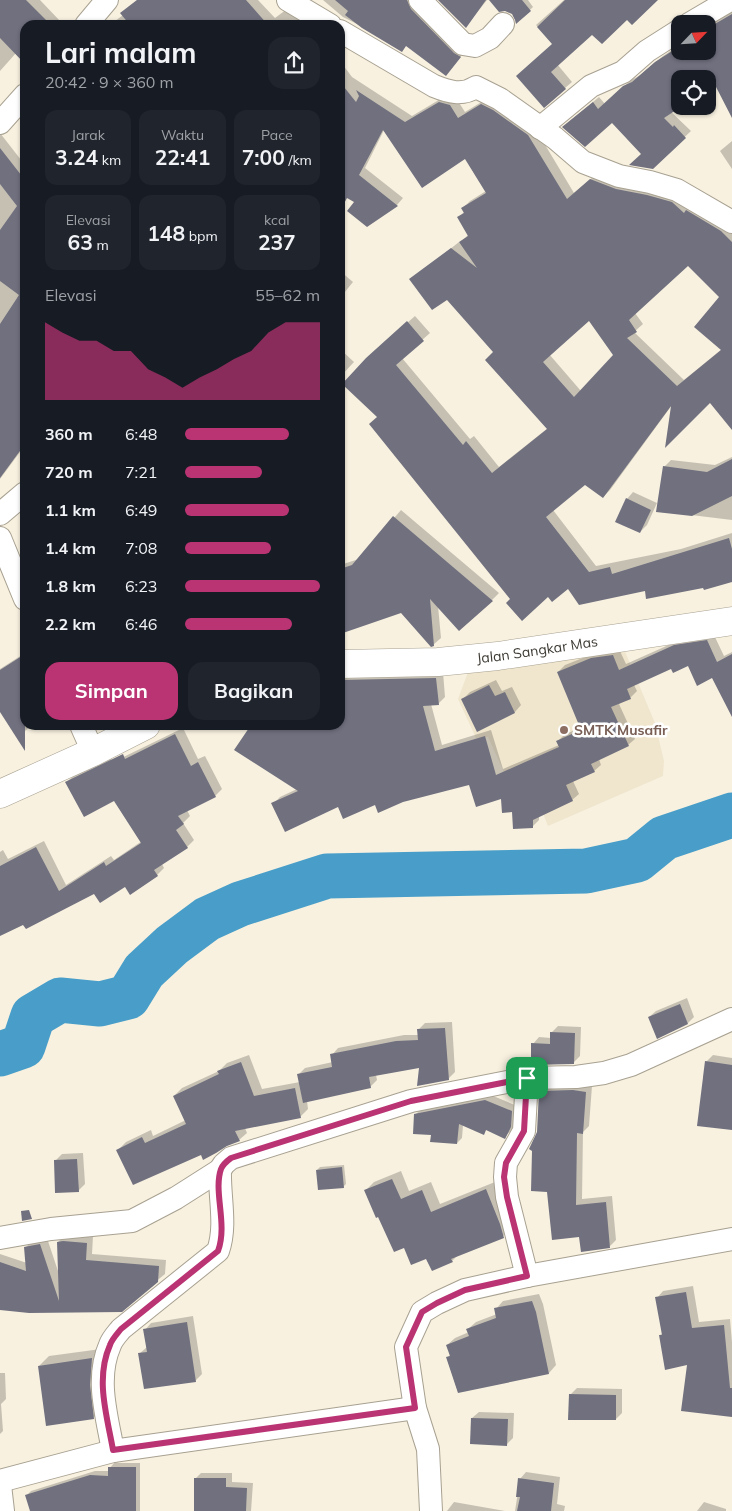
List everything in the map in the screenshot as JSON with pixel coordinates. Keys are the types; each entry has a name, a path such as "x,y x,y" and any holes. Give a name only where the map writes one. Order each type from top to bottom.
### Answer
{"street":[{"path":"90,20 107,0"},
{"path":"288,0 322,20"},
{"path":"420,0 463,44 475,46 490,38 503,24"},
{"path":"704,15 730,0"},
{"path":"345,34 434,86 448,92 467,93 476,87 485,90 540,128 582,162 619,176 677,190 732,222"},
{"path":"540,128 592,86 623,72 647,51 671,36"},
{"path":"0,123 20,101"},
{"path":"0,514 20,497"},
{"path":"0,538 20,587"},
{"name":"Jalan Sangkar Mas","path":"345,664 448,661 498,656 732,621"},
{"path":"83,730 93,752"},
{"path":"0,794 93,752 136,730"},
{"path":"0,1238 51,1229 132,1221 176,1198 220,1170 231,1158 411,1101 527,1078 576,1077 604,1073 631,1064 732,1020"},
{"path":"527,1078 524,1131 506,1163 504,1177 507,1197 527,1276"},
{"path":"113,1450 101,1386 110,1344 121,1329 218,1251 222,1242 220,1170"},
{"path":"431,1511 428,1449 415,1408 406,1347 422,1312 465,1290 527,1276 732,1239"},
{"path":"0,1481 113,1450 415,1408"},
{"path":"0,1486 3,1511"}],"shaded area":[{"name":"SMTK Musafir","path":"618,635 655,723 664,761 663,776 548,826 529,778 508,781 488,737 476,738 458,699 477,648"}],"building":[{"path":"0,0 26,0 46,20 20,20 20,59 0,38"},
{"path":"137,0 246,0 264,20 126,20 120,13"},
{"path":"335,0 407,0 411,9 454,53 461,57 446,76 406,46 402,52 362,28 345,15 348,11"},
{"path":"438,0 486,0 466,28"},
{"path":"489,0 522,0 531,11 516,24 512,14 505,11 499,12"},
{"path":"565,0 658,0 632,25 627,20 602,44 592,35 551,72 566,89 544,108 516,76 552,44 537,27"},
{"path":"732,14 732,118 716,87 716,70 671,70 671,113 664,118 673,127 674,125 686,138 653,169 629,165 641,154 612,123 585,147 562,127 593,102 598,109 623,86 632,82 655,62 671,52 671,60 716,60 716,23"},
{"path":"345,88 356,102 359,96 356,90 405,122 439,102 450,105 458,118 481,104 493,110 528,135 567,199 590,179 616,189 672,202 684,213 686,210 721,231 732,242 732,430 710,403 665,448 671,406 603,498 585,485 546,517 589,572 610,567 612,574 729,538 732,549 732,582 704,590 703,588 646,599 645,591 579,605 568,589 552,602 548,597 522,621 506,603 510,599 369,424 377,417 345,387 345,381 366,358 407,321 424,341 396,365 463,445 466,441 492,473 547,429 485,360 493,352 447,300 432,310 409,279 451,248 477,268 459,242 468,236 457,217 464,213 461,208 486,193 465,159 422,188 383,130 359,175 398,206 367,227 347,211 354,202 347,198 345,202","holes":["688,266 719,297 694,327 721,350 677,386 627,338 637,332 629,320","589,321 613,355 574,397 543,362"]},
{"path":"0,148 20,174 20,451 0,478 0,324 19,295 0,281 0,230 17,206 0,184"},
{"path":"732,459 732,496 692,516 656,512 663,466 707,472"},
{"path":"626,498 651,510 640,533 615,522"},
{"path":"393,516 493,601 459,631 430,599 434,646 431,647 401,613 345,632 345,567 352,565"},
{"path":"707,640 717,662 732,654 732,717 712,678 697,686 688,666 673,673 671,669 627,689 631,699 611,707 629,746 591,764 595,772 566,785 573,801 533,820 533,828 513,829 512,812 502,813 501,799 476,807 469,785 403,802 378,813 375,805 343,819 338,807 285,832 271,803 298,791 234,750 248,730 345,730 345,680 436,678 439,705 423,706 435,751 485,736 496,775 559,747 556,741 581,730 557,672 591,658 613,655 619,670 674,645"},
{"path":"20,657 20,730 25,730 25,751 0,712 0,670"},
{"path":"489,685 495,696 505,692 515,713 477,732 461,699"},
{"path":"175,734 191,766 198,762 216,797 178,816 184,824 176,830 188,848 154,870 158,876 130,895 125,887 100,903 94,894 26,929 23,925 0,936 0,866 36,847 59,891 104,862 106,866 141,843 114,801 84,817 65,782 123,754 125,759"},
{"path":"680,1004 688,1024 657,1039 648,1017"},
{"path":"445,1028 449,1080 417,1086 419,1068 369,1077 371,1088 303,1103 297,1074 332,1067 330,1054 396,1041 418,1040 417,1029"},
{"path":"550,1032 575,1033 574,1064 531,1065 531,1043 550,1044"},
{"path":"705,1061 732,1065 732,1130 697,1126"},
{"path":"241,1062 254,1096 295,1088 301,1118 235,1131 240,1141 203,1160 201,1155 133,1185 116,1150 142,1137 145,1143 186,1124 173,1096 219,1074 217,1071"},
{"path":"573,1090 586,1092 583,1134 577,1133 576,1205 606,1202 610,1248 581,1252 579,1237 552,1240 547,1192 531,1191 532,1151 529,1149 537,1132 539,1091"},
{"path":"485,1100 512,1111 511,1127 505,1139 486,1130 484,1135 459,1124 457,1144 430,1142 431,1135 413,1134 414,1114"},
{"path":"77,1159 79,1192 55,1193 54,1160"},
{"path":"342,1167 344,1188 318,1190 316,1170"},
{"path":"392,1179 401,1199 422,1190 431,1212 486,1189 504,1238 451,1259 453,1262 432,1271 426,1259 411,1265 404,1248 394,1252 364,1190"},
{"path":"29,1210 32,1219 22,1221 21,1211"},
{"path":"57,1242 87,1243 86,1260 159,1266 158,1282 122,1312 29,1313 0,1310 0,1262 26,1271 24,1247 40,1244 59,1301"},
{"path":"686,1292 692,1328 724,1325 730,1388 732,1388 732,1417 681,1411 687,1365 665,1370 659,1335 662,1335 655,1297"},
{"path":"532,1301 549,1374 458,1393 446,1357 450,1356 446,1345 469,1336 466,1329 496,1318 494,1308"},
{"path":"187,1322 196,1382 144,1389 138,1353 147,1352 143,1329"},
{"path":"92,1358 90,1385 94,1419 46,1426 38,1366"},
{"path":"569,1394 616,1395 616,1420 568,1420"},
{"path":"471,1418 508,1419 507,1446 470,1444"},
{"path":"108,1467 136,1467 136,1511 30,1511 25,1495 90,1475 108,1476"},
{"path":"194,1478 226,1478 226,1487 247,1488 246,1511 194,1511"},
{"path":"518,1478 554,1483 551,1511 517,1511 520,1497 516,1497"}],"waterway":[{"path":"0,1054 23,1046 33,1016 60,1000 100,1004 128,997 144,971 172,945 207,919 240,904 327,876 586,871 637,860 664,838 732,815"}],"place":[{"name":"SMTK Musafir","path":"564,730"}],"route":[{"path":"527,1078 524,1131 506,1163 504,1177 507,1197 527,1276 465,1290 422,1312 406,1347 415,1408 113,1450 101,1386 110,1344 121,1329 213,1257 218,1251 222,1242 220,1170 224,1164 231,1158 411,1101 527,1078"}]}
